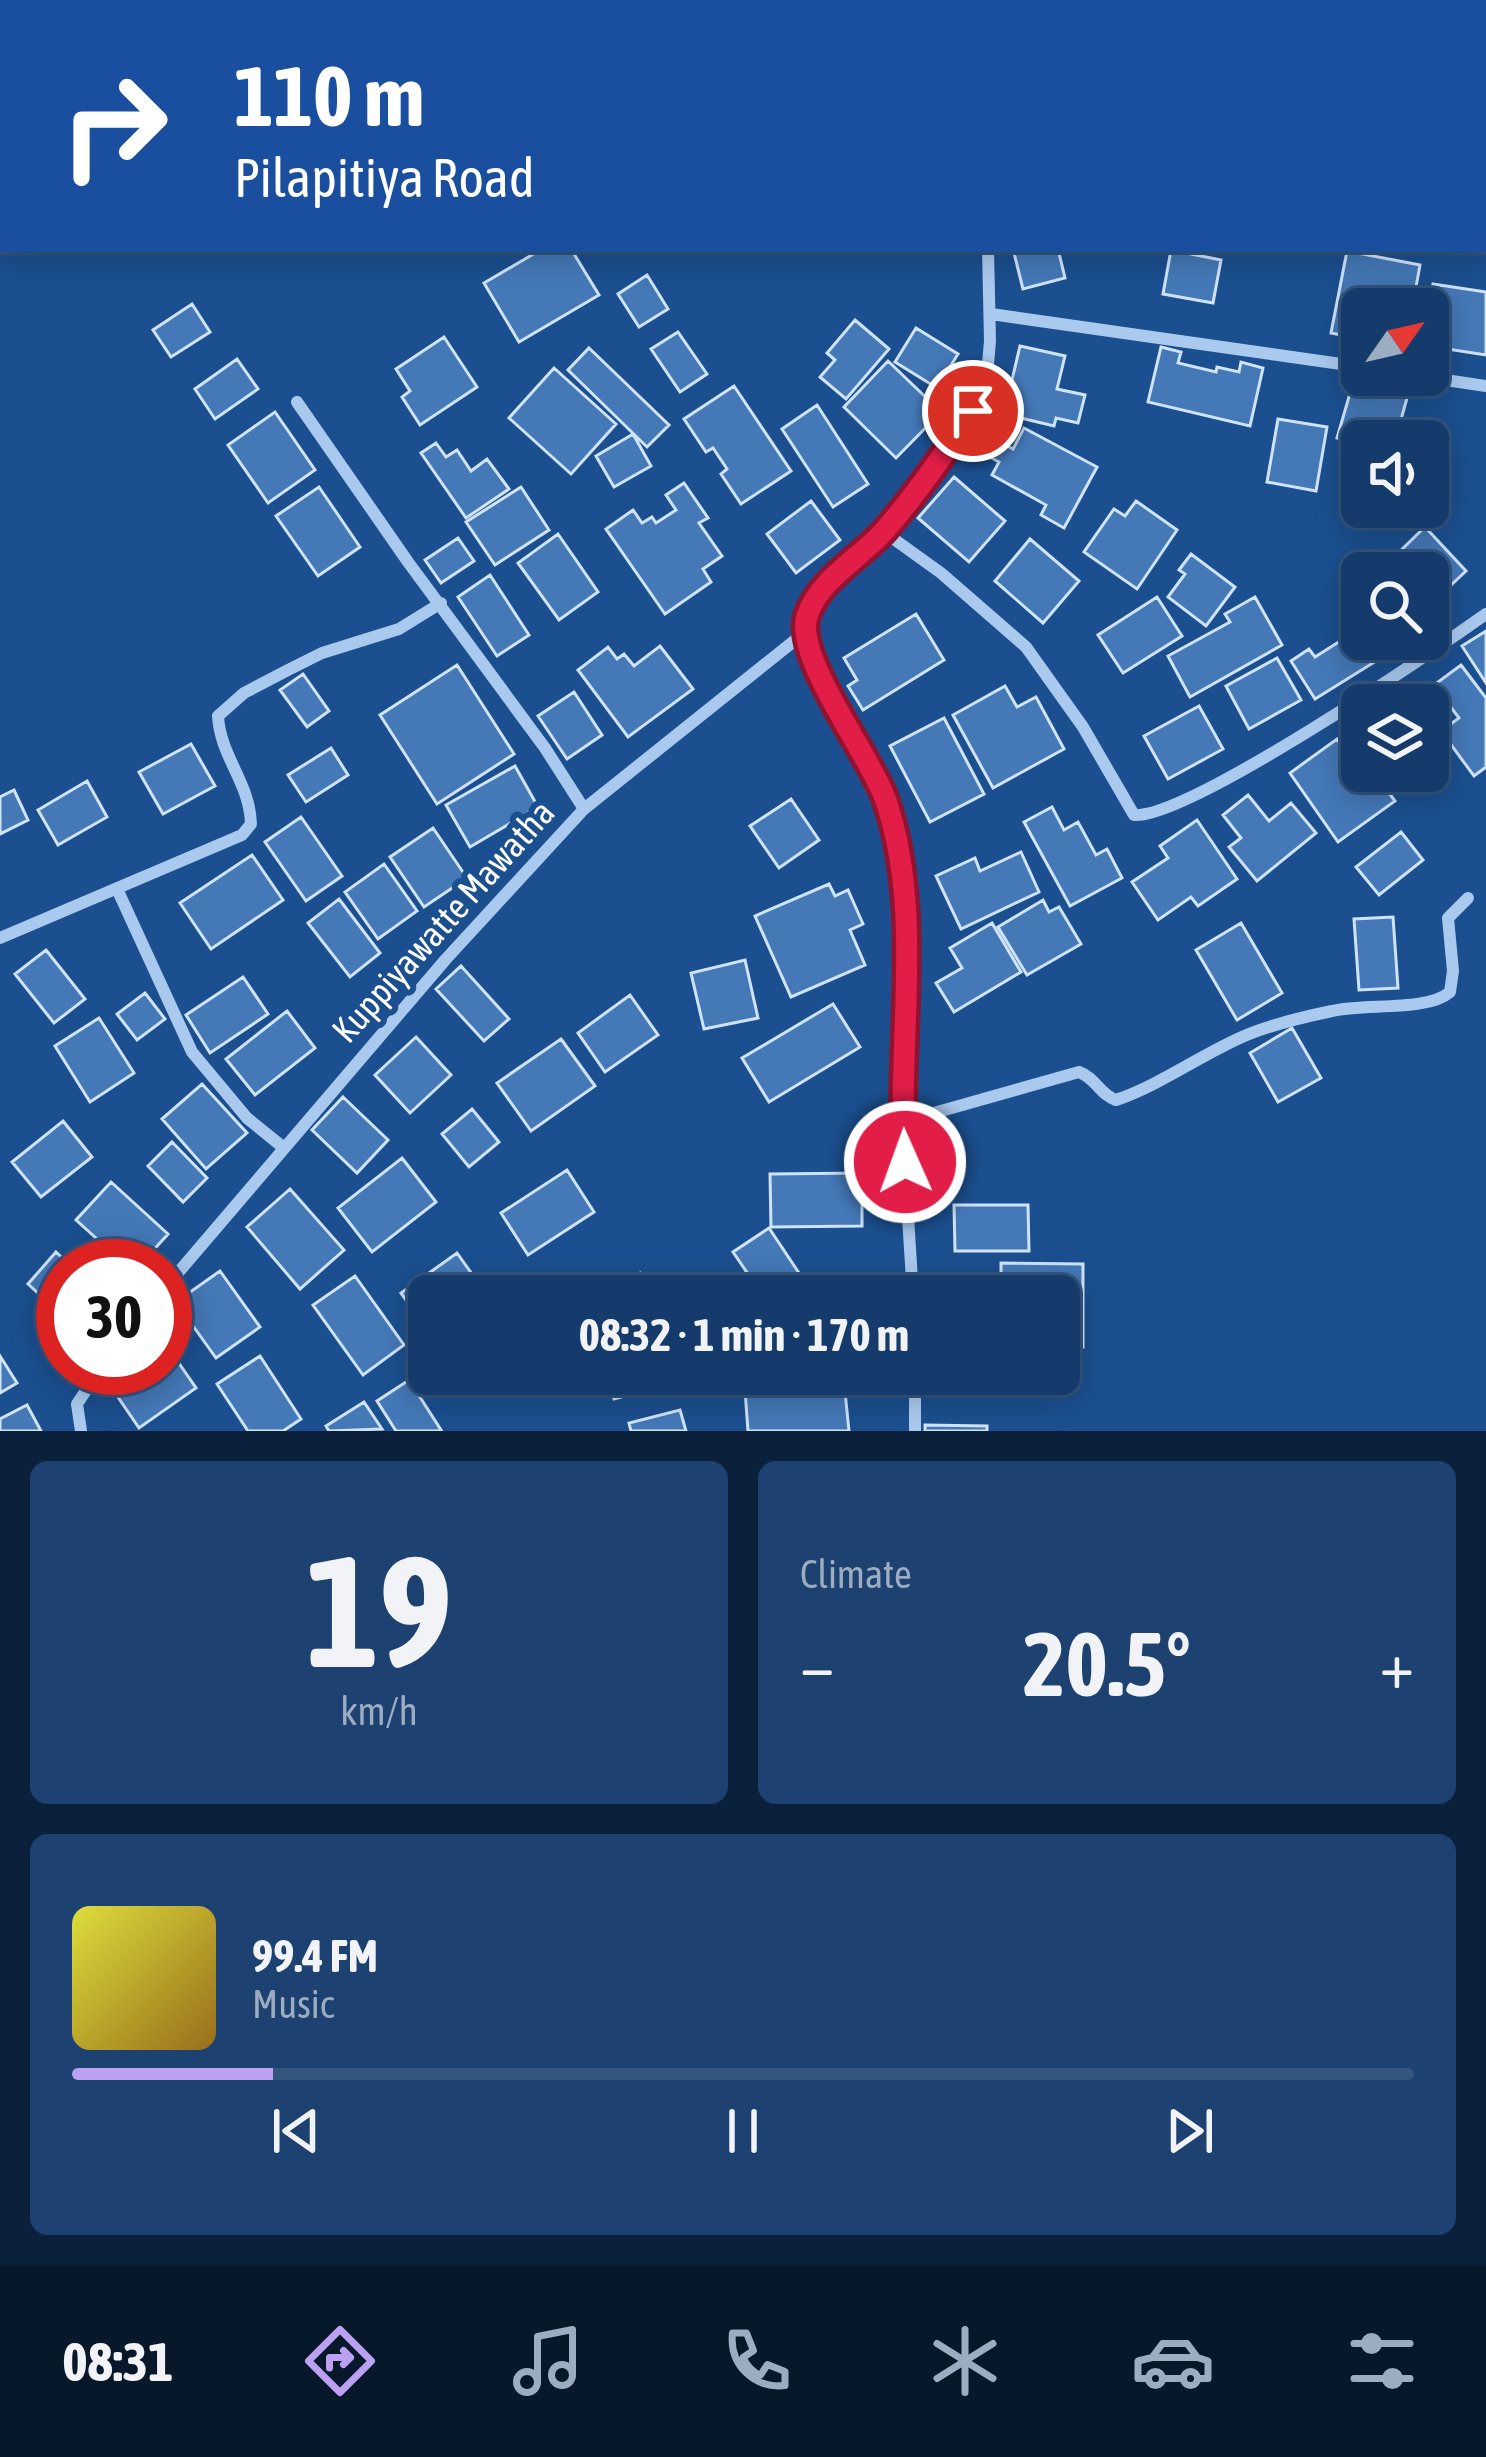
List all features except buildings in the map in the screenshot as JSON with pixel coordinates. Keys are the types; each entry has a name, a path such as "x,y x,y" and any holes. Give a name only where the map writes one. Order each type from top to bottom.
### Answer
{"street":[{"path":"913,1275 902,1122 906,983 899,847 883,793 843,723 804,633 820,592 884,532 973,411 987,376 988,252"},
{"path":"991,314 1341,365"},
{"path":"1449,380 1486,386"},
{"path":"297,402 559,767 584,809"},
{"path":"884,532 941,573 1025,646 1072,710 1134,815 1172,807 1269,752 1404,673 1486,614"},
{"path":"0,938 242,835 251,824 250,801 220,741 218,716 244,693 322,653 399,629 441,603"},
{"name":"Kuppiyawatte Mawatha","path":"192,1256 446,959 584,809 804,633"},
{"path":"118,891 192,1052 248,1118 284,1148"},
{"path":"902,1122 1079,1072 1093,1079 1102,1094 1116,1100 1245,1036 1332,1010 1441,1000 1450,992 1453,971 1448,918 1468,898"},
{"path":"81,1431 77,1403 82,1395"},
{"path":"914,1431 915,1395"}],"route":[{"path":"905,1162 906,983 899,847 883,793 843,723 804,633 820,592 884,532 973,411"}]}
